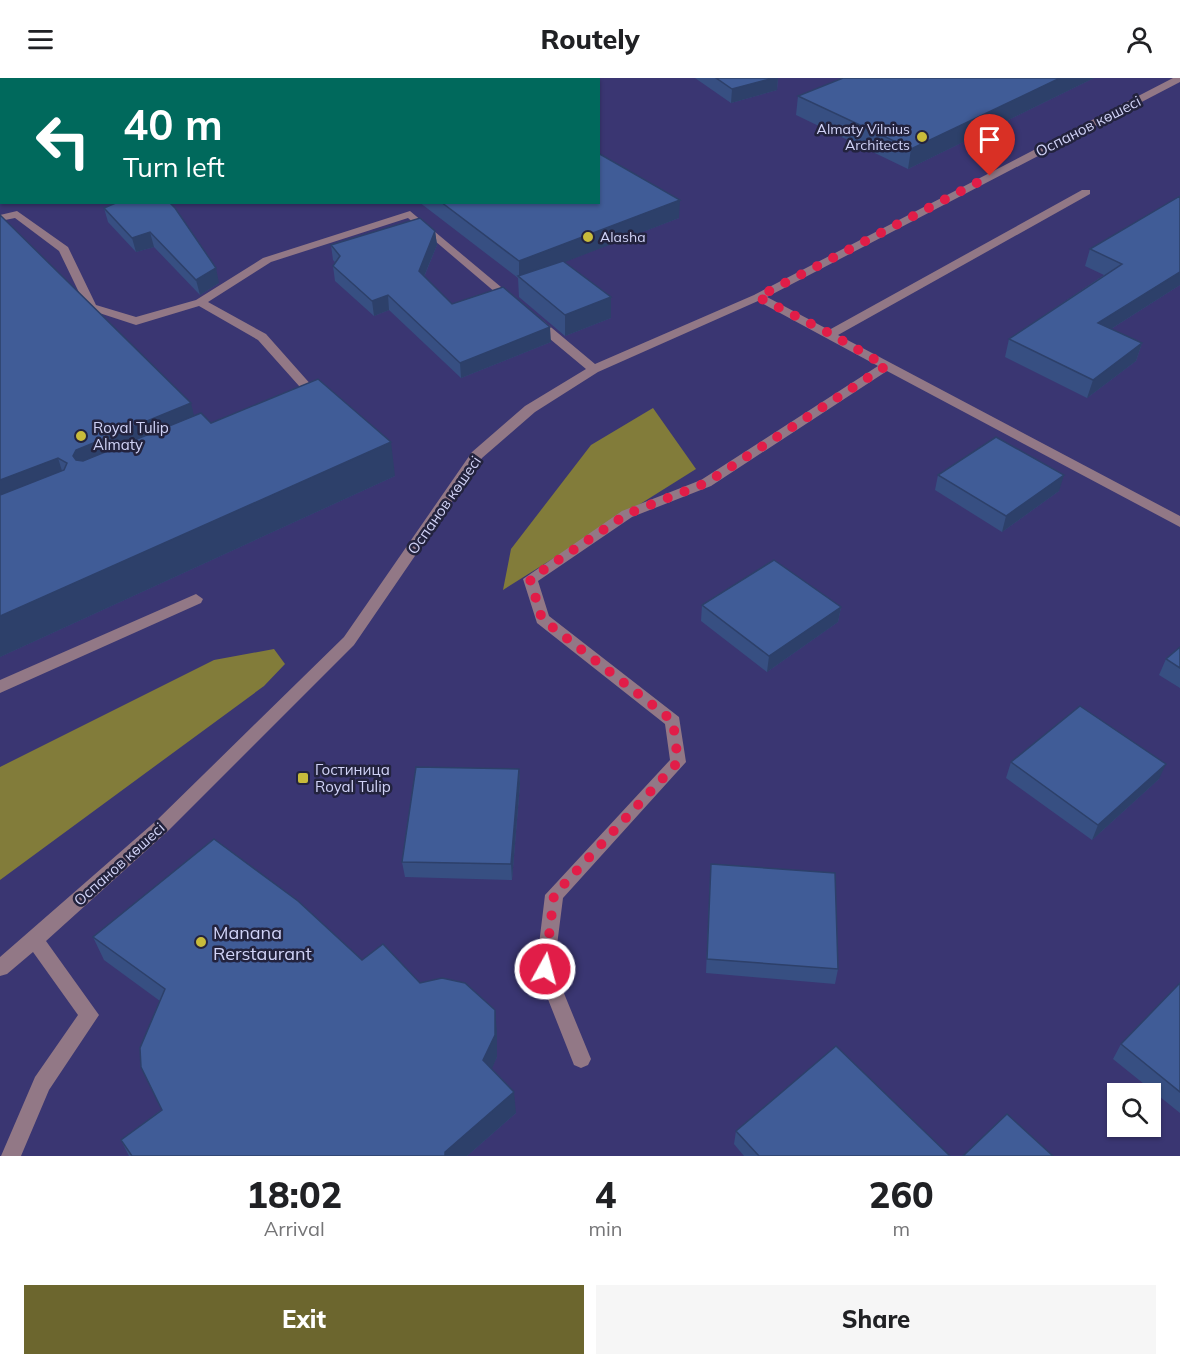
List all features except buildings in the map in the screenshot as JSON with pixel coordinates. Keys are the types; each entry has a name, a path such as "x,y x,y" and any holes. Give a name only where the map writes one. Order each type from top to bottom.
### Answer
{"street":[{"name":"Оспанов көшесі","path":"0,968 163,825 349,641 477,455 530,409 594,369 758,297 1180,78"},
{"path":"831,334 1086,192"},
{"path":"0,218 17,214 64,249 91,307 136,321 200,302 267,260 410,214 594,369"},
{"path":"758,297 1180,522"},
{"path":"200,302 262,337 315,396 304,401"},
{"path":"581,1059 545,969 554,895 678,762 673,721 542,619 530,579 627,514 706,483 886,366"},
{"path":"0,687 196,599"},
{"path":"11,1156 42,1084 89,1015 34,940"}],"shaded area":[{"path":"653,408 696,469 503,590 511,549 591,445"},
{"path":"274,649 285,664 264,686 0,880 0,767 214,660"}],"place":[{"name":"Almaty Vilnius Architects","path":"922,137"},
{"name":"Alasha","path":"588,237"},
{"name":"Royal Tulip Almaty","path":"81,436"},
{"name":"Гостиница Royal Tulip","path":"303,778"},
{"name":"Manana Rerstaurant","path":"201,942"}],"route":[{"path":"545,969 554,895 678,762 673,721 542,619 530,579 627,514 706,483 886,366 831,334 758,297 990,176"}]}
